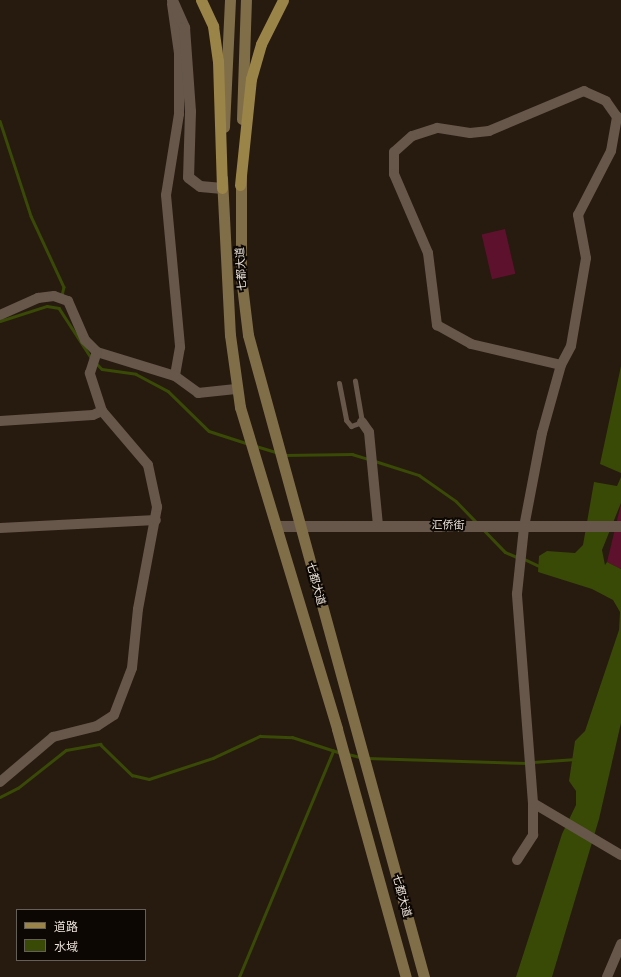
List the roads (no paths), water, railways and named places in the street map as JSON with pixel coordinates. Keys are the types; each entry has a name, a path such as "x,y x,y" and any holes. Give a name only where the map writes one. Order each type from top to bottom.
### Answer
{"main road":[{"path":"201,0 213,26 218,61 222,188"},
{"name":"七都大道","path":"230,0 222,188 236,389 255,458 337,729 406,977"},
{"name":"七都大道","path":"246,0 240,185 241,277 248,335 270,422 424,977"},
{"path":"240,185 252,79 261,44 283,0"}],"street":[{"path":"172,0 184,27 190,111 188,177 200,186 222,188"},
{"path":"172,0 178,53 179,114 166,195 180,347 175,376"},
{"path":"517,860 532,835 533,803 517,594 524,527 542,433 561,365 571,346 586,258 578,215 612,151 617,117 606,101 584,91 489,131 470,133 437,128 412,136 394,152 394,174 428,253 437,325 471,344 561,365"},
{"path":"0,315 38,298 54,296 68,302 85,340 96,354 175,376 198,393 236,389"},
{"path":"0,782 53,737 97,726 114,715 132,668 138,609 156,520 156,500 148,465 102,411 90,369 96,354"},
{"path":"0,421 93,415 102,411"},
{"path":"362,422 369,432 378,526"},
{"path":"0,528 156,520"},
{"name":"汇侨街","path":"276,526 621,526"},
{"path":"533,803 621,855"},
{"path":"607,977 621,944"}],"lane":[{"path":"339,383 346,420 351,426 362,422 355,381"}],"water":[{"path":"621,366 621,473 600,464"},
{"path":"621,477 621,503 602,550 605,565 607,562 621,569 621,723 599,819 552,977 516,977 562,834 576,805 576,791 569,781 575,741 585,731 619,630 620,612 613,600 592,589 538,572 539,556 547,551 575,553 583,545 594,482 617,486"}],"waterway":[{"path":"0,121 31,216 64,287 62,296"},
{"path":"0,321 47,306 59,308 92,359"},
{"path":"96,363 102,369 136,374 168,391 209,431 247,443"},
{"path":"256,446 276,452"},
{"path":"284,455 352,454 368,459"},
{"path":"375,461 419,475 456,501 477,523"},
{"path":"484,530 505,552 517,557"},
{"path":"524,559 541,567"},
{"path":"0,797 18,788 66,750 100,744 132,775 149,779 213,758 260,736 292,737 341,753"},
{"path":"239,977 333,751"},
{"path":"348,754 360,757"},
{"path":"367,758 528,763"},
{"path":"533,762 576,759"}]}
